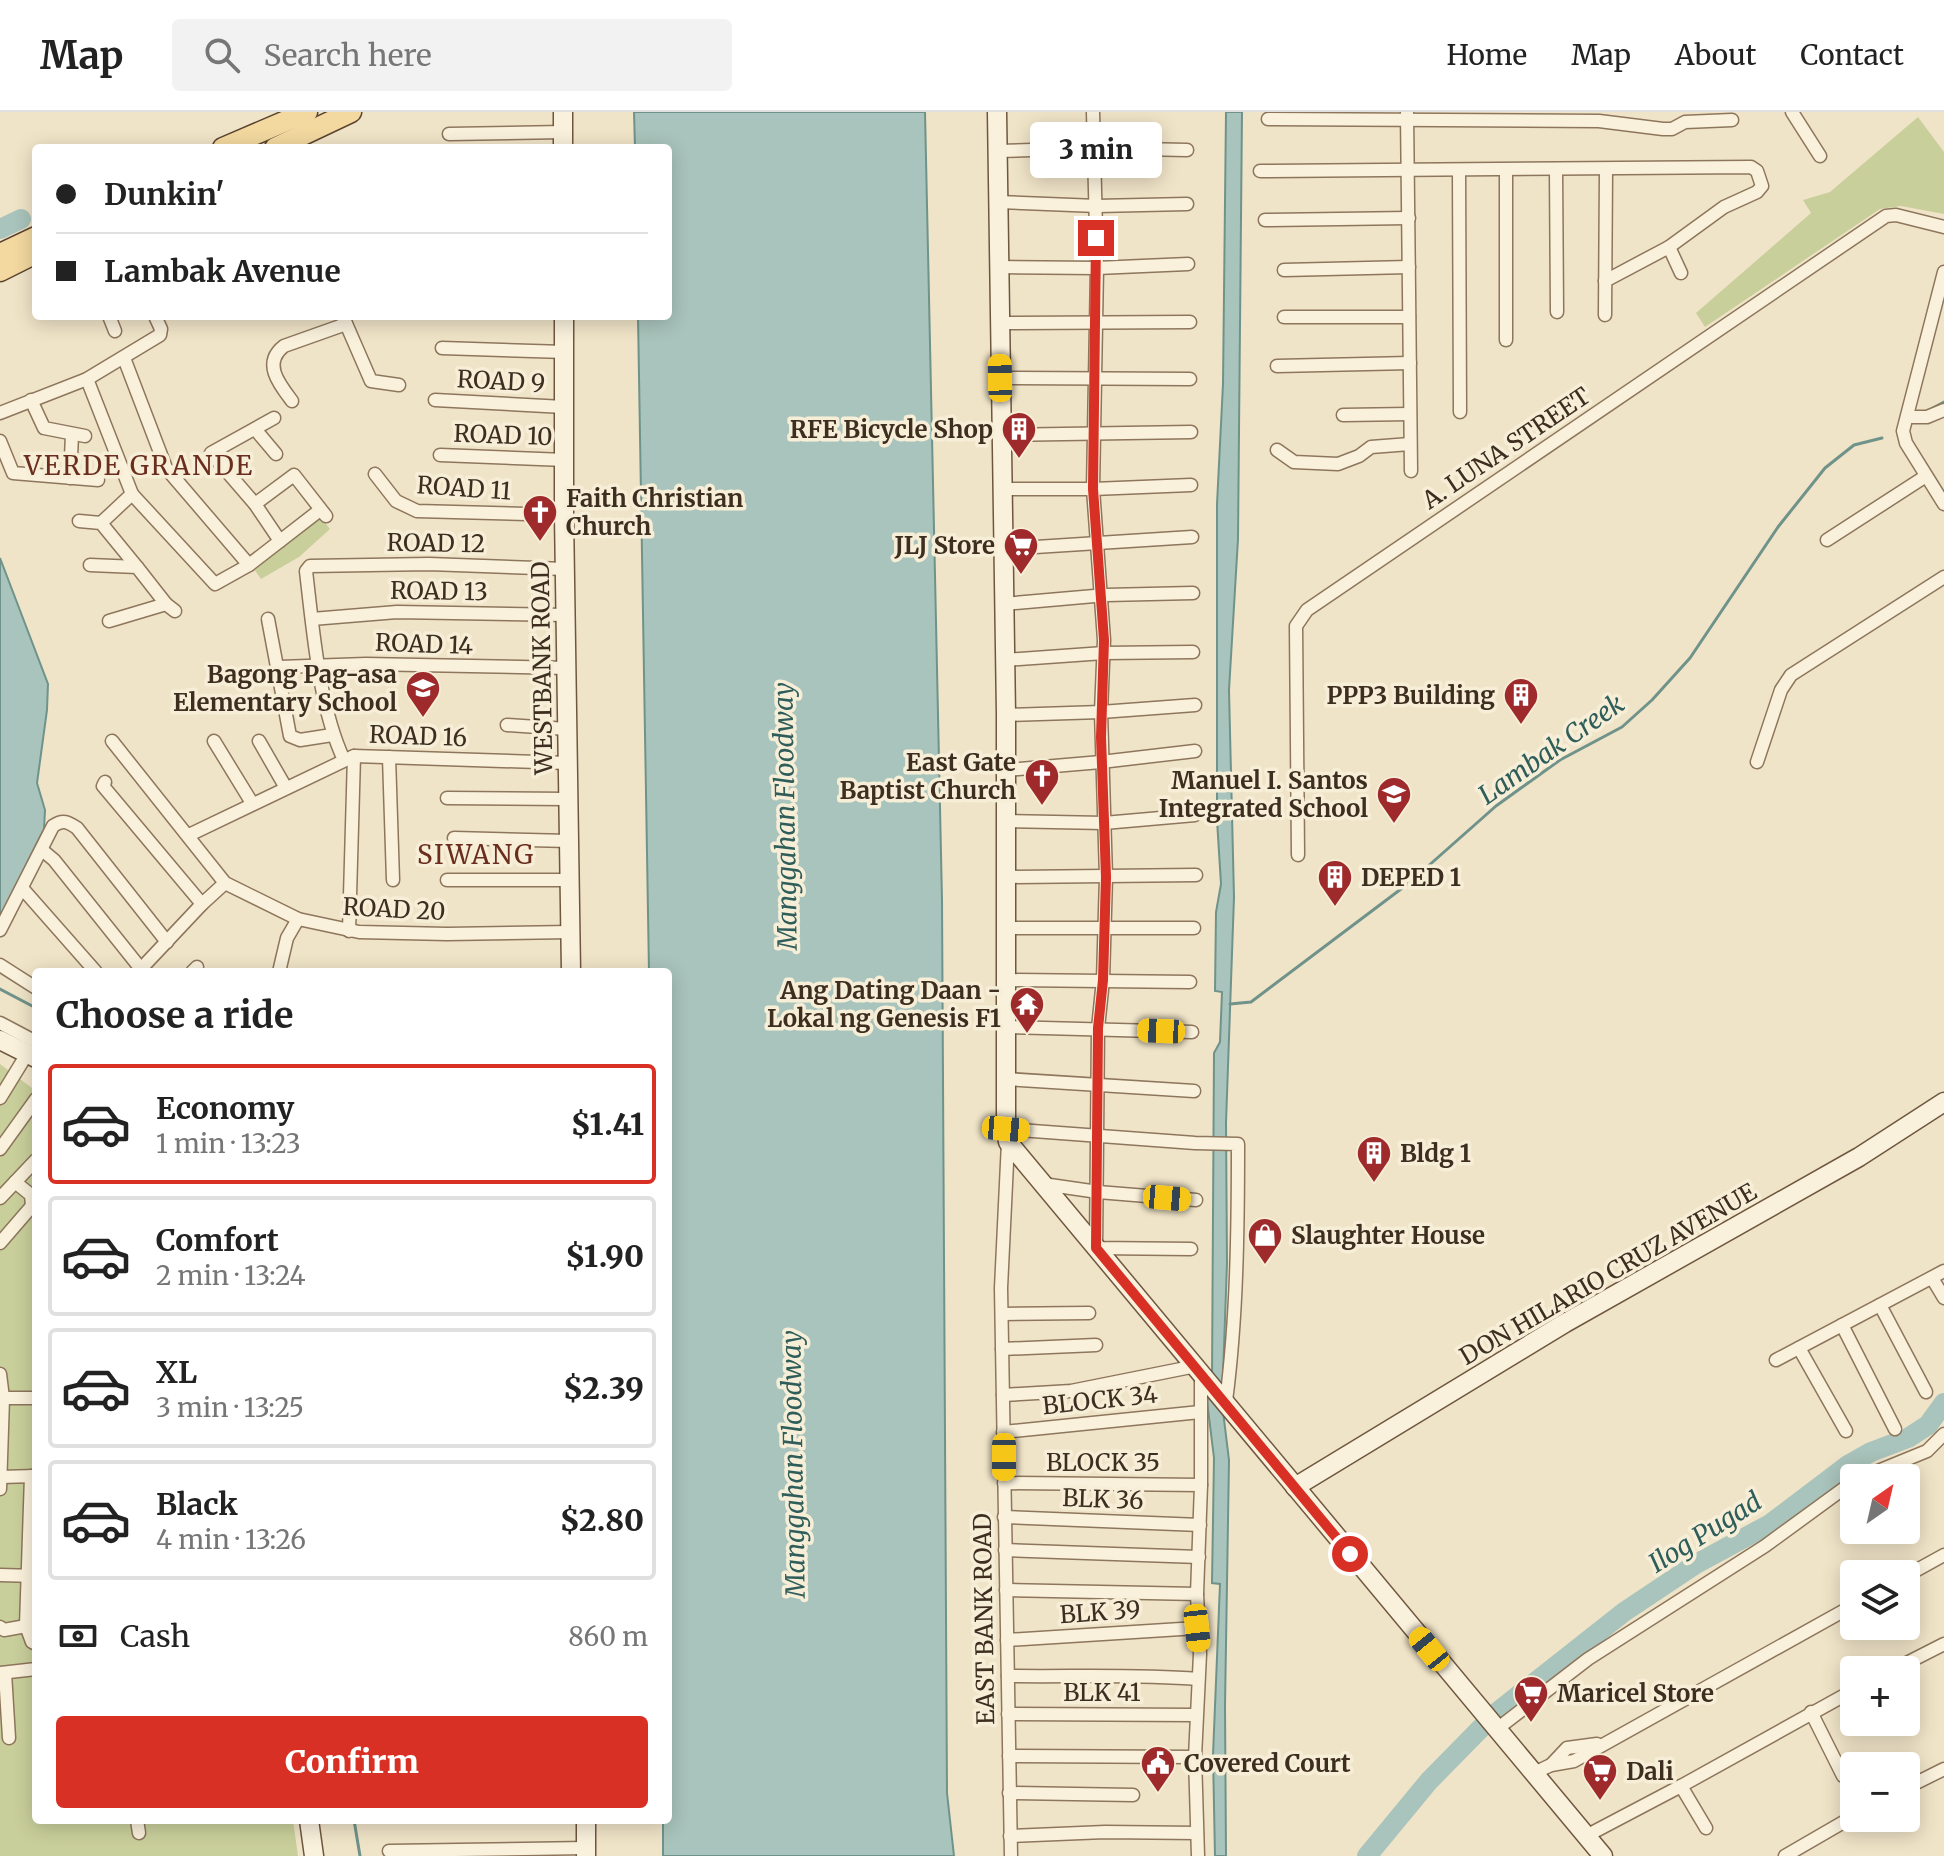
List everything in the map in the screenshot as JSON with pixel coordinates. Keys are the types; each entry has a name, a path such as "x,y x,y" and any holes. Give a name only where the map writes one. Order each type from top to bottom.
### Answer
{"main road":[{"path":"232,144 307,112"},
{"path":"283,144 351,112"},
{"path":"563,112 563,140"},
{"path":"997,112 1006,715 1007,1136 1043,1184 1497,1729 1542,1769 1586,1836 1603,1856"},
{"path":"5,255 32,239"},
{"path":"5,255 32,253"},
{"name":"WESTBANK ROAD","path":"564,320 571,968"},
{"path":"0,1040 32,1052"},
{"name":"DON HILARIO CRUZ AVENUE","path":"1295,1487 1565,1323 1859,1157 1944,1102"},
{"path":"310,1824 314,1856"},
{"path":"586,1824 586,1852"}],"street":[{"path":"1093,112 1097,206 1093,489 1104,653 1101,762 1106,877 1103,980 1098,1028 1100,1084 1096,1248 1191,1249"},
{"path":"1792,112 1820,156"},
{"path":"1407,116 1411,471"},
{"path":"1268,119 1603,116 1663,129 1672,129 1685,122 1732,120"},
{"path":"449,134 563,140"},
{"path":"998,151 1095,148 1187,150"},
{"path":"1260,171 1751,167 1757,171 1762,186 1757,192 1724,207 1669,247 1605,281"},
{"path":"1459,170 1460,412"},
{"path":"1506,170 1506,340"},
{"path":"1556,170 1557,312"},
{"path":"1605,315 1606,170"},
{"path":"998,202 1097,206 1187,204"},
{"name":"A. LUNA STREET","path":"1298,855 1296,626 1307,610 1886,216 1896,215 1944,227"},
{"path":"1265,220 1409,218"},
{"path":"1669,247 1681,273"},
{"path":"999,267 1097,268 1188,264"},
{"path":"1284,270 1409,267"},
{"path":"1944,272 1903,431 1906,443 1944,504"},
{"path":"1284,317 1409,317"},
{"path":"111,320 115,331"},
{"path":"0,413 87,379 124,358 160,335 157,320"},
{"path":"292,401 276,377 273,366 276,354 284,346 344,320 371,381 399,385"},
{"path":"1000,323 1190,322"},
{"path":"442,348 565,352"},
{"path":"124,358 166,468 249,565"},
{"path":"1277,366 1410,363"},
{"path":"1000,378 1190,379"},
{"path":"87,379 132,494 212,582 221,582 249,565 323,513 294,475 255,504"},
{"path":"31,400 44,428 79,435 70,478"},
{"name":"ROAD 9","path":"435,400 564,407"},
{"path":"1907,417 1927,417 1944,410"},
{"path":"1343,415 1410,414"},
{"path":"274,418 211,453 255,504 280,541"},
{"path":"255,429 276,454"},
{"path":"1001,435 1191,432"},
{"path":"0,441 13,473 98,480"},
{"path":"1277,450 1294,462 1338,464 1359,456 1371,447 1410,444"},
{"name":"ROAD 10","path":"440,455 565,460"},
{"name":"ROAD 11","path":"375,474 396,501 417,511 564,515"},
{"path":"1827,540 1926,476"},
{"path":"1002,489 1191,485"},
{"path":"101,523 132,494"},
{"path":"79,521 101,523 170,607 109,621"},
{"path":"1003,549 1192,537"},
{"name":"ROAD 12","path":"312,619 307,568 310,566 429,564 565,569"},
{"path":"90,565 137,567"},
{"path":"1757,762 1781,690 1791,675 1944,577"},
{"path":"1003,604 1193,593"},
{"name":"ROAD 13","path":"312,619 397,612 567,615"},
{"path":"268,619 292,738 300,740 332,735"},
{"path":"312,619 332,735 349,758 349,931"},
{"path":"1004,660 1104,653 1193,652"},
{"name":"ROAD 14","path":"279,667 568,668"},
{"path":"1006,715 1195,705"},
{"path":"507,725 567,729"},
{"path":"112,741 225,883 142,968"},
{"path":"214,741 252,803"},
{"path":"259,741 286,788"},
{"path":"1006,770 1195,751"},
{"path":"389,757 393,880"},
{"name":"ROAD 16","path":"189,835 349,758 567,763"},
{"path":"105,782 103,786 202,904"},
{"path":"447,798 568,799"},
{"path":"1006,821 1104,823 1195,815"},
{"path":"0,930 53,826 67,821 77,828 167,942"},
{"path":"454,838 569,841"},
{"path":"42,850 54,860 137,968"},
{"path":"1005,877 1196,875"},
{"path":"447,880 569,880"},
{"name":"ROAD 20","path":"225,883 298,919 349,931 447,934 570,932"},
{"path":"22,888 92,968"},
{"path":"280,968 287,938 298,919"},
{"path":"1007,928 1194,928"},
{"path":"0,965 32,985"},
{"path":"1006,980 1190,982"},
{"path":"0,1023 32,1051"},
{"path":"1007,1027 1192,1032"},
{"path":"0,1098 32,1053"},
{"path":"1006,1079 1194,1091"},
{"path":"0,1149 32,1105"},
{"path":"1007,1136 1233,1144 1238,1221 1231,1364 1226,1401"},
{"name":"EAST BANK ROAD","path":"1007,1136 1002,1349 1011,1856"},
{"path":"0,1198 32,1164"},
{"path":"0,1243 32,1206 31,1195 15,1182"},
{"path":"1043,1184 1196,1200"},
{"path":"1776,1360 1938,1274 1944,1298"},
{"path":"1880,1305 1926,1392"},
{"path":"1002,1314 1089,1313"},
{"path":"1842,1325 1895,1429"},
{"path":"1002,1349 1096,1345"},
{"path":"1799,1348 1846,1431"},
{"path":"1003,1395 1071,1391 1199,1369 1201,1485 1197,1628 1200,1654 1195,1757 1198,1856"},
{"path":"0,1374 0,1489"},
{"path":"1,1398 32,1398"},
{"name":"BLOCK 34","path":"1003,1432 1200,1412"},
{"path":"1895,1464 1927,1451 1944,1434"},
{"path":"0,1477 32,1476"},
{"name":"BLOCK 35","path":"1004,1483 1201,1485"},
{"path":"1497,1729 1588,1659 1765,1546 1840,1491"},
{"name":"BLK 36","path":"1004,1517 1200,1525"},
{"path":"1005,1550 1199,1557"},
{"path":"1920,1568 1944,1555"},
{"path":"0,1575 32,1576 26,1626 32,1642"},
{"path":"1006,1590 1197,1594"},
{"path":"1542,1769 1567,1748 1604,1743 1840,1613"},
{"path":"0,1627 4,1630 26,1626"},
{"name":"BLK 39","path":"1007,1640 1197,1628"},
{"path":"1920,1656 1944,1644"},
{"path":"9,1738 3,1673 32,1669"},
{"path":"1008,1676 1161,1676 1198,1679"},
{"path":"1586,1836 1840,1697"},
{"path":"1811,1712 1840,1770"},
{"name":"BLK 41","path":"1008,1714 1196,1715"},
{"path":"1009,1756 1195,1757"},
{"path":"1920,1781 1944,1769"},
{"path":"1681,1786 1706,1828"},
{"path":"1009,1793 1133,1795"},
{"path":"1785,1856 1840,1824"},
{"path":"1010,1836 1105,1832 1197,1833"},
{"path":"389,1851 586,1852"}],"green space":[{"path":"1918,117 1944,152 1944,214 1901,206 1880,209 1705,327 1696,313 1811,213 1803,200 1830,192"},
{"path":"319,515 330,529 299,557 261,579 252,566"},
{"path":"0,1064 32,1088 32,1824 294,1824 298,1856 0,1856"}],"water":[{"name":"Manggahan Floodway","path":"634,112 925,112 942,900 947,1793 954,1856 663,1856 663,1824 672,1824 672,968 649,968 638,320 672,320 672,144 635,144"},
{"path":"1226,112 1242,112 1238,539 1229,690 1234,897 1226,1123 1227,1263 1222,1403 1229,1460 1226,1856 1215,1856 1213,1755 1220,1584 1212,1583 1214,1458 1207,1401 1212,1378 1214,1053 1220,1042 1222,992 1215,991 1216,912 1221,884 1217,820 1217,504 1223,384"},
{"path":"0,558 48,684 37,783 45,810 44,829 0,917"}],"waterway":[{"path":"0,229 21,219"},
{"name":"Lambak Creek","path":"1933,408 1944,402"},
{"name":"Lambak Creek","path":"1230,1004 1251,1002 1409,883 1496,806 1560,760 1622,727 1652,700 1690,658 1778,527 1825,468 1854,445 1882,438"},
{"path":"0,989 32,1006"},
{"name":"Ilog Pugad","path":"1496,1713 1624,1612 1696,1564 1770,1524 1848,1465 1871,1452 1908,1438 1928,1425 1944,1403"},
{"name":"Ilog Pugad","path":"1367,1856 1429,1781 1482,1727"},
{"path":"355,1824 360,1856"}],"place":[{"name":"RFE Bicycle Shop","path":"1019,460"},
{"name":"Faith Christian Church","path":"540,543"},
{"name":"JLJ Store","path":"1021,576"},
{"name":"Bagong Pag-asa Elementary School","path":"423,719"},
{"name":"PPP3 Building","path":"1521,726"},
{"name":"East Gate Baptist Church","path":"1042,807"},
{"name":"Manuel I. Santos Integrated School","path":"1394,825"},
{"name":"DEPED 1","path":"1335,908"},
{"name":"Ang Dating Daan - Lokal ng Genesis F1","path":"1027,1035"},
{"name":"Bldg 1","path":"1374,1184"},
{"name":"Slaughter House","path":"1265,1266"},
{"name":"Maricel Store","path":"1531,1724"},
{"name":"Covered Court","path":"1158,1794"},
{"name":"Dali","path":"1600,1802"}],"district":[{"name":"VERDE GRANDE","path":"139,465"},
{"name":"SIWANG","path":"476,854"}],"route":[{"path":"1096,238 1093,489 1104,640 1101,762 1106,877 1103,980 1098,1028 1100,1084 1096,1248 1350,1554"}]}
